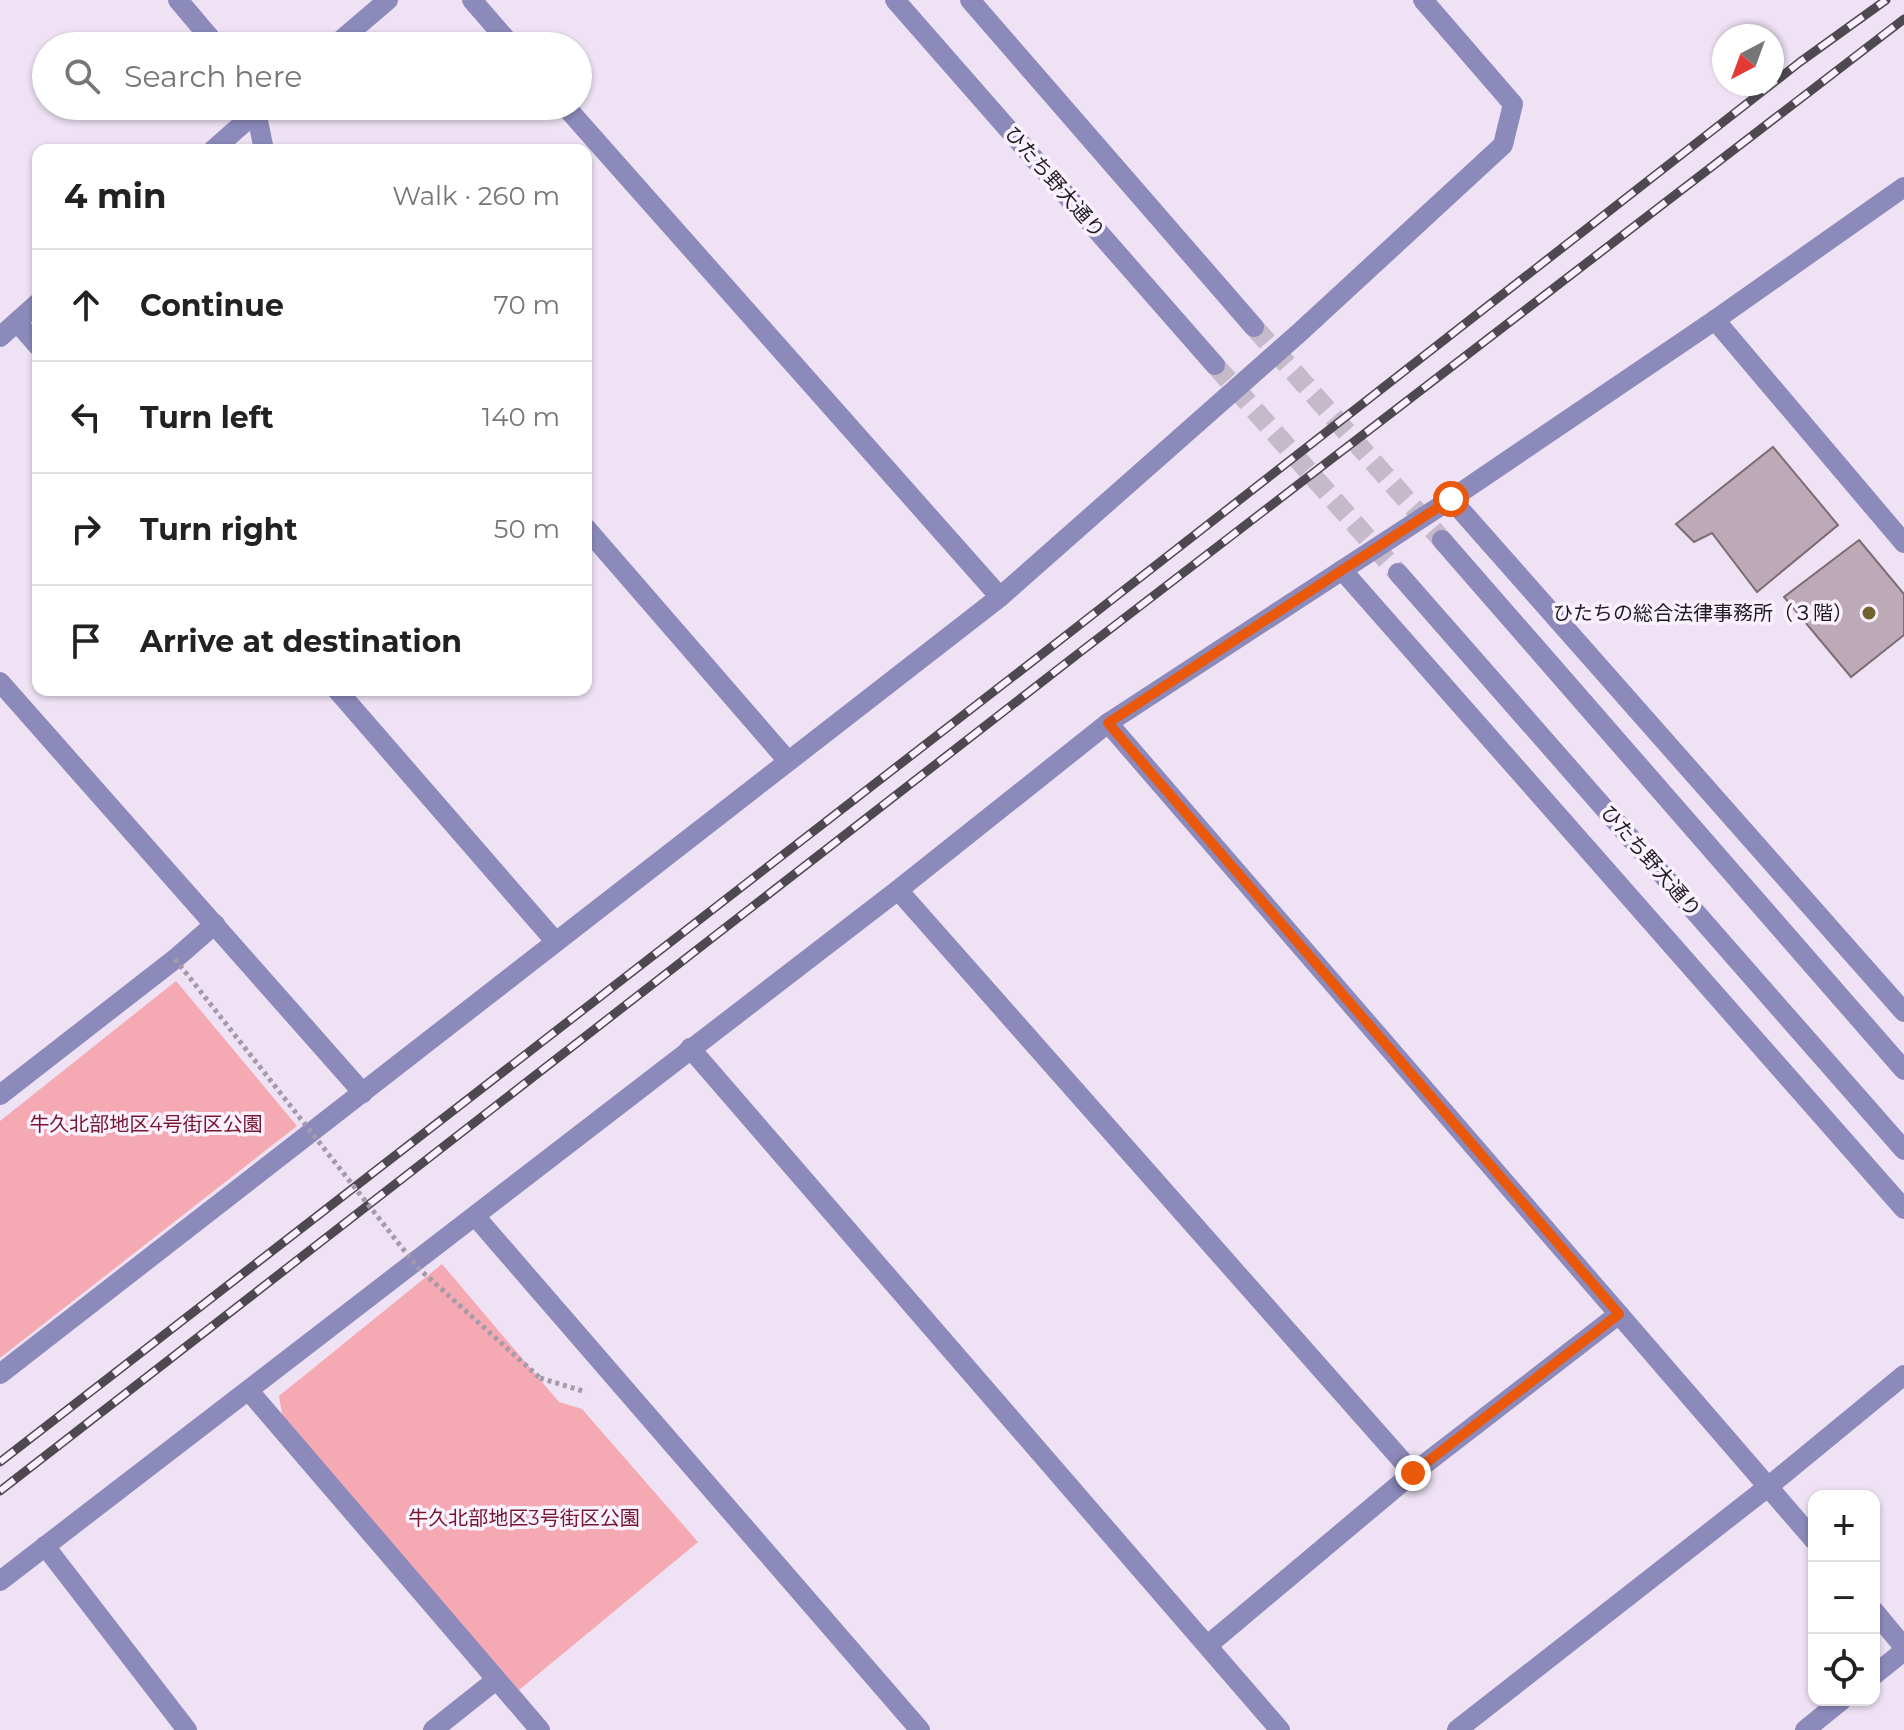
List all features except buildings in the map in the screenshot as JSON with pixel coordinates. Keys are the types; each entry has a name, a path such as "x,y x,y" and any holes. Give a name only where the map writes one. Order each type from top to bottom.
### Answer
{"street":[{"path":"178,0 205,32"},
{"path":"350,32 388,0"},
{"path":"472,0 500,32"},
{"name":"ひたち野大通り","path":"895,0 1215,365"},
{"path":"970,0 1254,327"},
{"path":"0,1374 1000,597 1299,333 1503,145 1513,104 1423,0"},
{"path":"219,144 245,120"},
{"path":"260,120 263,144"},
{"path":"577,120 1000,597"},
{"path":"0,1581 898,890 1108,723 1451,499 1904,187"},
{"path":"0,337 32,308"},
{"path":"1715,320 1904,543"},
{"path":"17,322 32,339"},
{"path":"1451,499 1902,1006"},
{"path":"592,535 788,761"},
{"path":"1442,540 1904,1070"},
{"path":"1342,570 1904,1209"},
{"name":"ひたち野大通り","path":"1398,573 1904,1150"},
{"path":"0,682 363,1093"},
{"path":"342,696 555,941"},
{"path":"1108,723 1808,1533"},
{"path":"898,890 1413,1473"},
{"path":"0,1095 175,959 215,924"},
{"path":"690,1048 1280,1730"},
{"path":"475,1216 920,1730"},
{"path":"1208,1645 1413,1473 1619,1314"},
{"path":"1457,1730 1769,1486 1904,1375"},
{"path":"249,1391 540,1730"},
{"path":"45,1546 187,1730"},
{"path":"1880,1619 1904,1649 1880,1670"},
{"path":"433,1730 496,1680"},
{"path":"1805,1730 1835,1706"}],"path":[{"path":"175,959 418,1268 540,1378"}],"green space":[{"name":"牛久北部地区4号街区公園","path":"176,981 297,1126 0,1358 0,1121"},
{"name":"牛久北部地区3号街区公園","path":"442,1264 559,1402 582,1409 698,1542 519,1690 283,1419 279,1396"}],"tunnel":[{"path":"1254,327 1442,540"},
{"path":"1215,365 1398,573"}],"railway":[{"path":"0,1462 1800,62 1886,0"},
{"path":"0,1491 1079,653 1904,19"}],"place":[{"name":"ひたちの総合法律事務所（３階）","path":"1869,613"}],"route":[{"path":"1413,1473 1619,1314 1108,723 1451,499"}]}
